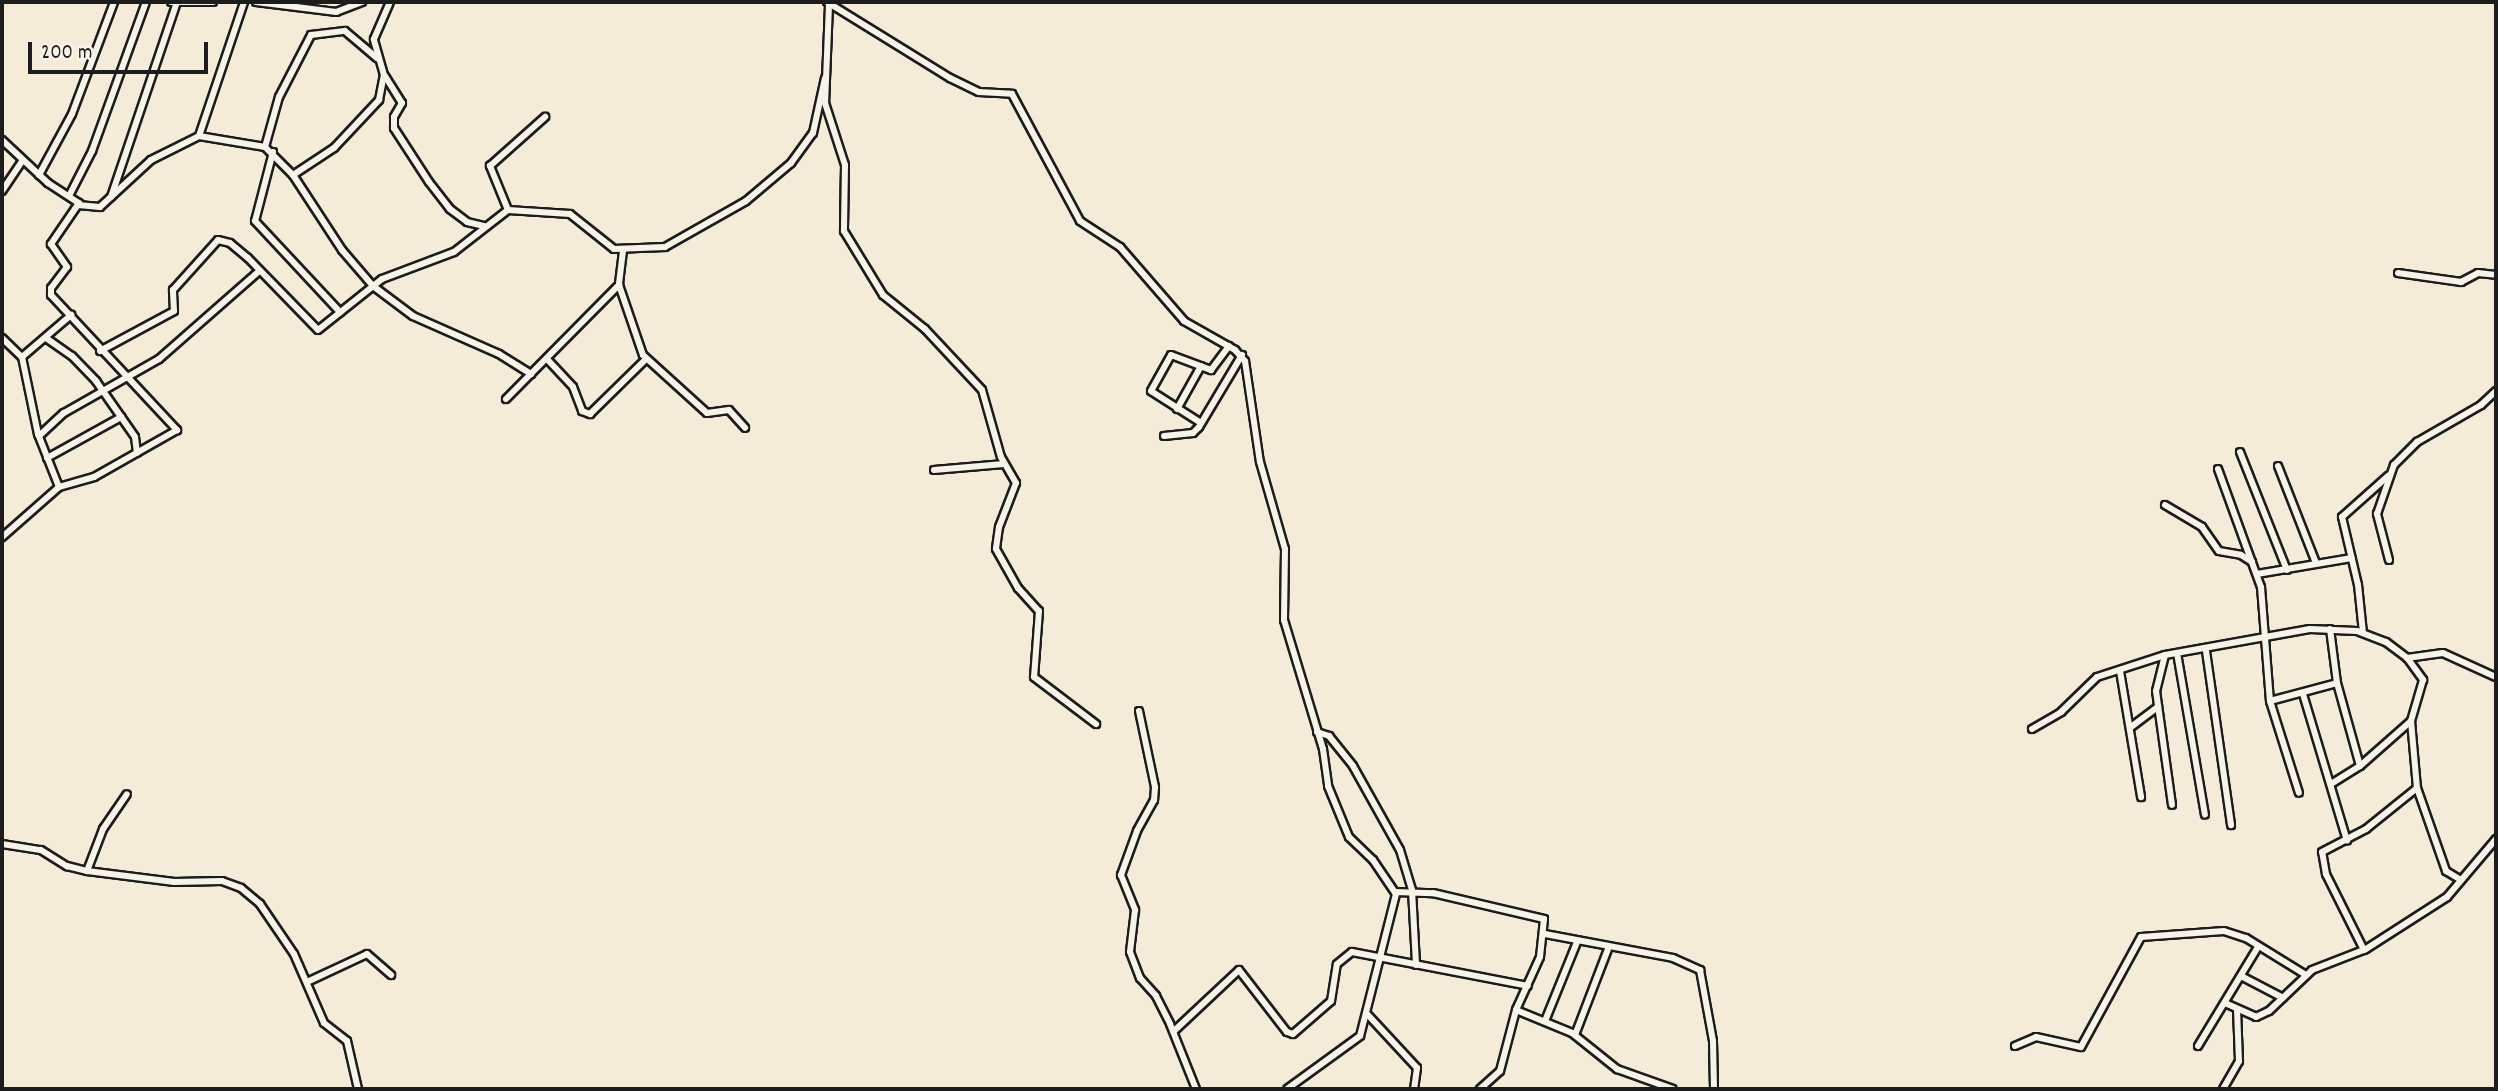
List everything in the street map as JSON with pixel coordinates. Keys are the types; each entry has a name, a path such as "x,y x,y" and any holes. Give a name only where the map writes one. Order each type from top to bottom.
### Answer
{"street":[{"path":"38,175 72,114 114,2"},
{"path":"69,196 92,150 146,2"},
{"path":"172,2 212,2"},
{"path":"111,199 177,2"},
{"path":"199,136 244,2"},
{"path":"256,2 341,12 362,2"},
{"path":"390,2 374,36 384,75 402,103 394,117 394,128 450,209 467,222 485,226"},
{"path":"1097,724 1034,677 1039,611 1018,589 996,549 999,527 1016,486 1004,464 979,384 925,329 883,295 844,231 845,165 827,110 825,78 828,3 950,78 981,92 1012,94 1080,220 1120,247 1184,321 1242,355 1260,462 1284,549 1283,617 1317,733 1330,794 1345,831 1395,892"},
{"path":"265,147 279,97 311,35 326,30 349,33 381,62"},
{"path":"293,174 325,155 366,118 379,100 384,75"},
{"path":"100,351 174,311 173,290 218,240 230,243 316,329 391,274 454,252 509,210 570,214 605,245 623,251 673,243 733,210 778,176 810,138 825,78"},
{"path":"509,210 490,174 491,164 545,117"},
{"path":"2,140 38,175 78,205 93,209 111,199 151,160 199,136 265,147 293,174 342,250 373,286 413,316 499,354 531,374"},
{"path":"273,152 255,221 340,312"},
{"path":"2,191 22,161"},
{"path":"2,537 59,487 94,477 177,430 100,351 51,295 51,288 66,267 51,244 78,205"},
{"path":"623,251 619,285 646,359 707,413 729,410 745,428"},
{"path":"39,436 64,413 128,379 171,350 259,271"},
{"path":"2398,273 2461,282 2478,272 2496,275"},
{"path":"506,399 619,285"},
{"path":"22,357 71,315"},
{"path":"2,338 22,357 39,436 59,487"},
{"path":"46,338 72,356 103,392 135,437 137,453"},
{"path":"1201,423 1152,394 1154,382 1171,355 1213,368 1229,346"},
{"path":"1164,436 1193,433 1242,355"},
{"path":"547,359 573,387 580,407 588,414 646,359"},
{"path":"1177,409 1201,366"},
{"path":"2363,633 2352,558 2342,517 2388,475 2417,442 2481,405 2496,391"},
{"path":"47,458 121,417"},
{"path":"2240,452 2287,570"},
{"path":"934,471 1004,464"},
{"path":"2278,466 2316,563"},
{"path":"2218,468 2257,575 2270,701 2299,793"},
{"path":"2388,475 2377,514 2389,560"},
{"path":"2165,505 2202,527 2222,553 2241,555 2253,564"},
{"path":"2257,575 2352,558"},
{"path":"2330,629 2337,683 2360,766"},
{"path":"2032,729 2062,712 2090,681 2165,655 2206,651 2264,636 2330,629 2363,633 2407,658 2423,683 2411,721 2417,788 2446,871 2461,880"},
{"path":"2206,651 2231,825"},
{"path":"2177,653 2205,815"},
{"path":"2407,658 2443,653 2496,677"},
{"path":"2165,655 2158,681 2158,707 2172,805"},
{"path":"2120,671 2141,797"},
{"path":"2270,701 2337,683"},
{"path":"2303,694 2347,841"},
{"path":"2131,727 2158,707"},
{"path":"1139,711 1151,753 1155,795 1121,876 1135,910 1129,947 1134,966 1174,1031 1196,1089"},
{"path":"2331,784 2360,766 2411,721"},
{"path":"1317,733 1338,745 1382,812 1412,890 1416,965"},
{"path":"2364,950 2322,863 2325,849 2347,841 2417,788"},
{"path":"88,871 103,830 127,794"},
{"path":"2225,1003 2256,1017 2283,998 2306,975 2364,950 2446,897 2496,839"},
{"path":"2,844 41,850 67,866 88,871 163,881 222,881 241,888 269,916 307,982 324,1023 347,1041 358,1089"},
{"path":"1395,892 1412,890 1542,918 1545,934 1528,986 1516,1010 1499,1073 1480,1089"},
{"path":"1287,1089 1318,1062 1355,1042 1368,1015 1395,892"},
{"path":"2015,1046 2036,1037 2081,1046 2138,938 2224,931 2306,975"},
{"path":"1545,934 1608,949 1673,958 1700,970 1714,1048 1714,1089"},
{"path":"1545,1021 1577,942"},
{"path":"2198,1046 2258,947"},
{"path":"1575,1035 1608,949"},
{"path":"1174,1031 1239,970 1291,1035 1332,1001 1336,968 1343,955 1352,952 1382,960 1528,986"},
{"path":"307,982 367,954 391,975"},
{"path":"2241,976 2283,998"},
{"path":"2223,1089 2240,1056 2237,1009"},
{"path":"1516,1010 1575,1035 1617,1069 1673,1089"},
{"path":"1368,1015 1418,1070 1414,1089"}]}
